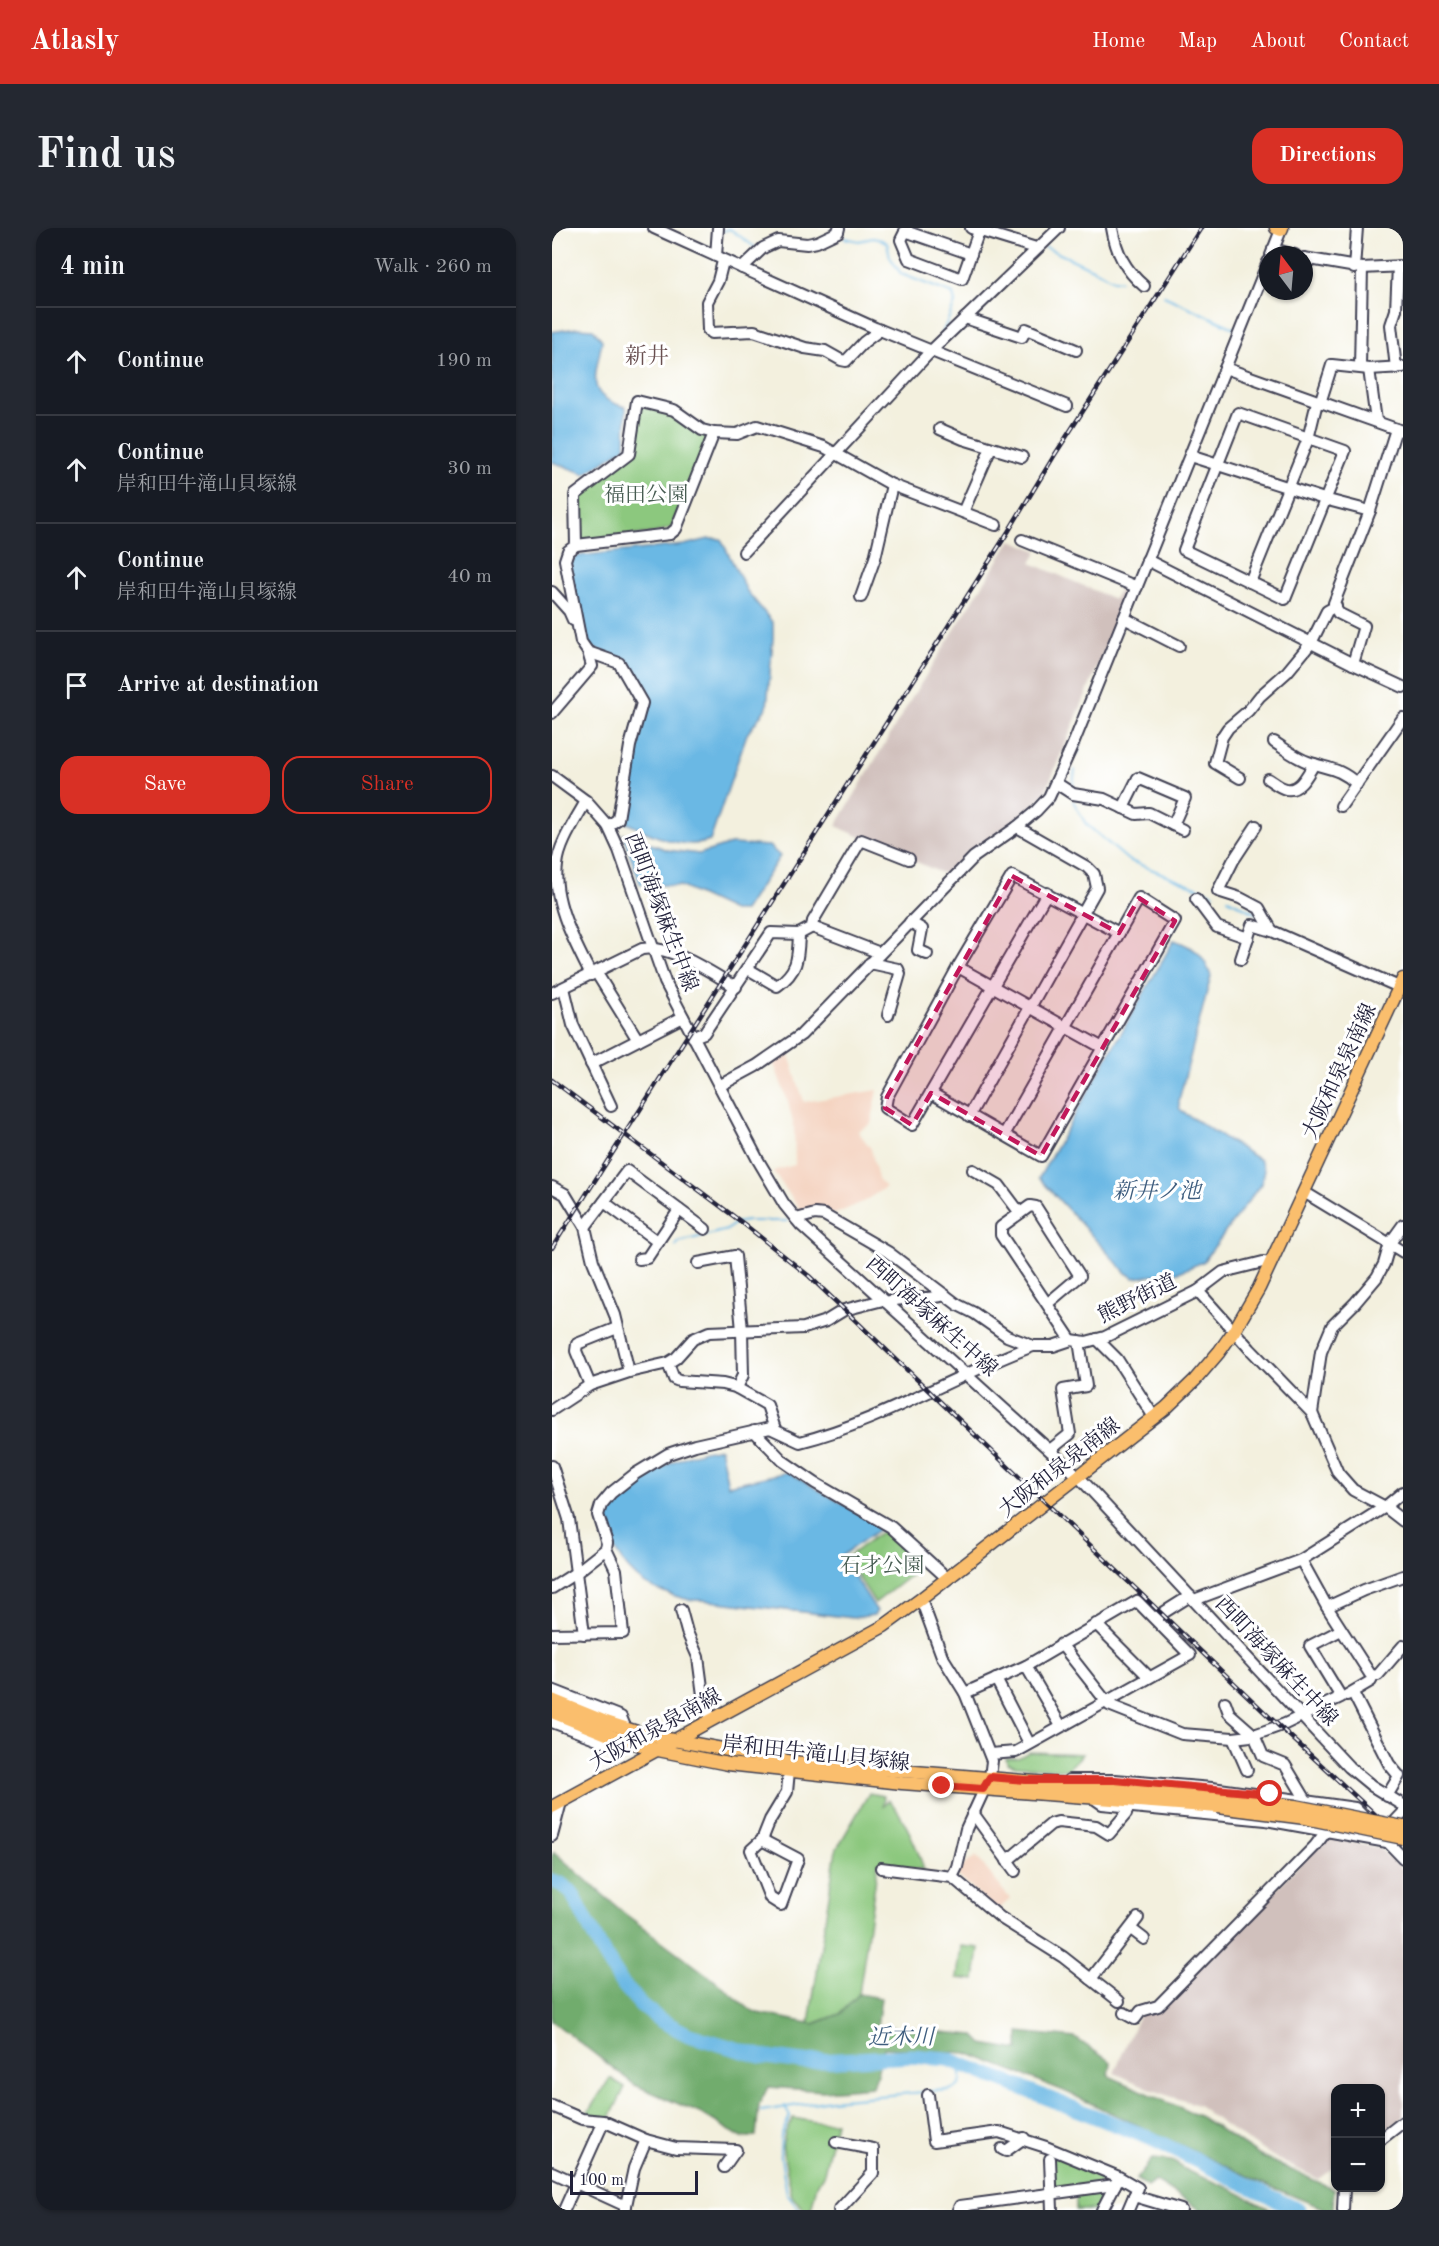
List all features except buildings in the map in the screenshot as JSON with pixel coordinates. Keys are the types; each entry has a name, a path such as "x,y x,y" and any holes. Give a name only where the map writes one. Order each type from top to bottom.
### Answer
{"main road":[{"name":"大阪和泉泉南線","path":"554,1806 866,1636 921,1599 1154,1417 1195,1380 1234,1331 1259,1288 1401,983"},
{"name":"岸和田牛滝山貝塚線","path":"552,1700 658,1750 728,1764 983,1789 1092,1797 1295,1806 1403,1827"},
{"name":"岸和田牛滝山貝塚線","path":"552,1712 626,1735 793,1762 1025,1780 1219,1802 1403,1838"}],"street":[{"path":"654,228 880,330 1067,406"},
{"path":"718,228 718,281 708,302 708,330 711,333 754,331 805,348 825,351 846,361 864,342 880,330"},
{"path":"742,268 770,244 778,241 798,244 817,242 838,232 839,228"},
{"path":"744,552 931,351 1059,228"},
{"path":"1112,228 1118,252 1125,266 1144,286"},
{"path":"1357,228 1364,368 1376,421"},
{"path":"970,254 906,229 901,240 909,259 962,279 970,254 975,229 1036,248"},
{"path":"1274,246 1280,229"},
{"path":"1250,582 1308,439 1318,402 1332,365 1400,368 1390,325 1396,310 1401,266 1358,268 1313,260"},
{"path":"719,1086 765,1061 801,1035 974,856 1017,828 1049,797 1137,587 1259,284"},
{"path":"965,318 1022,337 1026,329 1076,350"},
{"path":"1225,368 1400,430 1334,603 1338,613 1364,626 1353,664"},
{"path":"576,545 575,495 629,454 637,401 674,410 702,430 714,433 737,434 757,426 824,447 892,485 996,525"},
{"path":"1238,413 1308,439 1345,451 1285,599 1185,550 1238,413"},
{"path":"940,429 1022,457"},
{"path":"581,642 565,560 568,551 576,545 670,534 676,529 714,433"},
{"path":"963,512 991,448"},
{"path":"1190,456 1288,488 1370,511"},
{"path":"861,597 875,558 892,485"},
{"path":"1022,540 1137,587"},
{"path":"1147,560 1403,687"},
{"path":"552,592 569,611 592,666 552,713"},
{"path":"1240,778 1215,763 1222,737 1227,728 1287,672 1311,643 1327,611 1336,606"},
{"path":"1124,618 1179,646"},
{"path":"588,652 619,663 642,703 630,746 618,819 608,826"},
{"path":"1341,806 1403,718"},
{"path":"1274,742 1306,762 1336,769 1348,775 1357,784"},
{"path":"1268,779 1286,789 1293,788 1303,782 1314,764"},
{"name":"西町海塚麻生中線","path":"552,776 586,801 608,826 619,850 665,981 773,1186 796,1219 1078,1476 1349,1767 1387,1796 1403,1805"},
{"path":"1056,783 1073,794 1104,799 1123,808 1136,814 1149,813 1178,828 1185,798 1138,778 1123,808"},
{"path":"586,801 561,849 557,865 560,905 572,938 638,1040"},
{"path":"1256,826 1233,861 1218,891 1240,898 1259,908 1272,931"},
{"path":"969,1116 1097,888 1094,874 1087,867 1017,828"},
{"path":"812,927 813,921 861,840 909,859"},
{"path":"1047,893 912,1125 885,1108 887,1097 958,967 1012,876 1047,893 1119,933"},
{"path":"931,1093 969,1116 1041,1156 1175,921 1139,898 1004,1135"},
{"path":"1196,899 1217,927 1248,938"},
{"path":"910,922 922,929 918,950 927,954"},
{"path":"1241,960 1252,925 1401,983"},
{"path":"693,1037 704,1033 771,933 799,934 812,927 880,953"},
{"path":"748,969 777,986 787,979 798,962 799,934"},
{"path":"552,993 642,950 652,948 688,961 736,987"},
{"path":"870,963 898,969 900,974 888,1015"},
{"path":"958,967 1103,1048"},
{"path":"564,988 573,1025 611,1107"},
{"path":"591,1064 683,1017"},
{"path":"973,1170 999,1185 1020,1213"},
{"path":"585,1227 627,1171 705,1229"},
{"path":"552,1187 565,1194 571,1201 585,1227 592,1261 615,1315 629,1372"},
{"path":"1304,1192 1403,1252"},
{"path":"604,1202 658,1242"},
{"path":"1047,1304 1080,1276 1036,1207 1030,1206 1001,1227 1001,1235 1047,1304 1075,1341 1086,1386 1064,1390 1070,1434 1050,1450"},
{"path":"639,1259 647,1258 679,1210"},
{"name":"熊野街道","path":"796,1219 815,1214 824,1215 895,1257 945,1295 1007,1336 1033,1346 1053,1346 1097,1339 1132,1325 1198,1291 1223,1272 1263,1262 1271,1263"},
{"path":"1312,1413 1321,1352 1332,1326 1355,1304 1377,1277 1384,1264 1390,1243 1403,1225"},
{"path":"698,1263 735,1256 742,1330 743,1375 737,1388"},
{"path":"1198,1291 1312,1413 1338,1473 1353,1490 1385,1507 1403,1521"},
{"path":"552,1410 590,1384 668,1363 700,1335 717,1330 804,1328 826,1321 844,1310 901,1298 933,1298 945,1295"},
{"path":"590,1384 576,1351 577,1344 617,1328"},
{"path":"1097,1339 1117,1359 1154,1417"},
{"path":"552,1634 623,1633 616,1570 606,1549 607,1543 598,1515 601,1505 611,1493 634,1474 668,1454 754,1431 770,1428 800,1442 833,1434 968,1375 1001,1358 1033,1346"},
{"path":"668,1363 674,1379 679,1382 723,1384 737,1388 767,1405 774,1429"},
{"path":"754,1431 783,1461 891,1527 947,1578"},
{"path":"552,1466 569,1519 584,1634"},
{"path":"1155,1618 1192,1598 1301,1560 1385,1507 1403,1492"},
{"path":"552,1588 606,1549"},
{"path":"1301,1560 1341,1630 1373,1676"},
{"path":"1327,1607 1403,1576"},
{"path":"921,1599 942,1656 965,1693 992,1761 990,1777 966,1829 957,1868 952,1877"},
{"path":"965,1693 1026,1666 1137,1601 1190,1655 1016,1752 990,1754"},
{"path":"681,1610 687,1632 698,1657 703,1695 711,1720"},
{"path":"1096,1624 1149,1677"},
{"path":"1341,1630 1310,1646 1341,1697"},
{"path":"1062,1644 1105,1702 1182,1734 1233,1738 1254,1736 1353,1693 1371,1681 1373,1676"},
{"path":"1373,1676 1378,1676 1403,1646"},
{"path":"1026,1666 1061,1726"},
{"path":"996,1679 1029,1743"},
{"path":"552,1690 621,1716 626,1735 611,1744 552,1722"},
{"path":"1353,1693 1389,1764 1399,1776 1387,1796"},
{"path":"1225,1702 1254,1736 1263,1756 1285,1765 1306,1800"},
{"path":"1233,1738 1248,1770"},
{"path":"762,1840 798,1858 781,1905 770,1898 751,1850 762,1840 787,1792 789,1771"},
{"path":"1025,1780 1115,1780 1212,1788 1355,1808 1403,1858"},
{"path":"1092,1797 1102,1804 1266,1820 1384,1839"},
{"path":"1124,2013 1135,2019 1141,2011 1158,2006 1330,1831 1337,1805"},
{"path":"553,1833 554,1806"},
{"path":"1007,1861 1051,1824 1058,1822 1096,1826 1109,1834 1126,1814 1128,1807"},
{"path":"973,1813 1015,1871"},
{"path":"1384,1839 1403,1813"},
{"path":"881,1868 952,1877 1001,1918 1056,1953 1116,1996"},
{"path":"1091,1979 1112,1961 1138,1918"},
{"path":"1131,1929 1144,1939"},
{"path":"928,2094 934,2141 999,2132 1024,2138 1117,2181 1138,2188 1128,2210"},
{"path":"552,2106 582,2119 604,2121 646,2140 676,2148 736,2150 724,2167"},
{"path":"552,2204 564,2210 604,2121"},
{"path":"1383,2138 1403,2122"},
{"path":"1002,2149 1006,2151 1024,2138"},
{"path":"552,2172 626,2208 633,2168 646,2140"},
{"path":"836,2142 873,2149 873,2173 839,2210"},
{"path":"1050,2159 1052,2210"},
{"path":"958,2210 960,2206 1052,2194 1117,2181"},
{"path":"1102,2210 1117,2181"},
{"path":"1343,2210 1344,2193"},
{"path":"1134,2196 1181,2210"}],"highlighted area":[{"path":"1012,876 1119,933 1139,898 1175,921 1041,1156 931,1093 912,1125 885,1108 887,1097"}],"shaded area":[{"path":"1011,540 1038,551 1031,563 1114,599 1122,585 1130,589 1044,795 1021,816 973,850 948,876 836,826 913,696"},
{"path":"788,1052 804,1102 878,1090 871,1124 858,1131 871,1149 878,1179 886,1187 863,1202 833,1215 820,1208 801,1211 773,1171 795,1165 794,1127 788,1102 773,1062"},
{"path":"1327,1837 1379,1848 1403,1870 1403,2117 1385,2131 1385,2084 1331,2084 1331,2170 1318,2179 1277,2159 1221,2123 1198,2105 1163,2094 1114,2073 1140,2013 1158,2010"},
{"path":"976,1856 1010,1899 997,1911 957,1875 956,1872"}],"green space":[{"name":"福田公園","path":"641,407 662,409 709,437 671,528 655,533 579,541 578,500 633,449"},
{"name":"石才公園","path":"888,1527 924,1565 875,1603 846,1558"},
{"path":"1029,1752 1083,1754 1067,1770 1016,1766 1007,1763 1006,1758 1018,1758"},
{"path":"869,1793 884,1796 883,1806 889,1800 895,1807 910,1833 924,1870 878,1863 859,1994 840,2014 813,2024 809,2023 836,1850"},
{"path":"554,1852 624,1913 753,2012 814,2024 840,2014 859,1994 881,1998 877,2026 974,2035 983,2044 1019,2050 1019,2032 1075,2038 1111,2062 1109,2076 1201,2117 1260,2156 1331,2188 1331,2192 1334,2192 1333,2210 1327,2210 1264,2184 1064,2091 967,2053 884,2048 873,2087 824,2091 768,2087 759,2105 756,2136 742,2138 704,2115 635,2085 552,2021 552,1857"},
{"path":"961,1946 979,1948 975,1980 957,1978"},
{"path":"610,2078 625,2087 609,2120 586,2115"},
{"path":"793,2118 815,2122 836,2122 824,2173 817,2185 811,2210 805,2210 792,2197 782,2146 785,2133"},
{"path":"1052,2154 1103,2177 1103,2183 1055,2188"},
{"path":"1152,2159 1172,2161 1190,2172 1227,2187 1272,2210 1201,2210 1155,2181 1147,2187 1136,2179"},
{"path":"1107,2189 1099,2210 1076,2210 1076,2195"}],"water":[{"path":"577,328 593,329 602,340 596,373 598,390 603,397 626,407 625,448 585,474 552,462 552,332"},
{"path":"709,539 721,539 747,591 773,623 773,639 767,707 747,734 710,841 688,844 666,840 623,821 630,760 649,703 631,670 621,660 594,648 584,638 569,563 577,556 684,545"},
{"path":"623,834 668,850 699,854 731,844 769,846 780,856 744,911 733,911 680,886 640,884"},
{"name":"新井ノ池","path":"1174,940 1198,953 1211,976 1179,1100 1179,1108 1260,1160 1264,1170 1261,1184 1203,1262 1179,1272 1134,1278 1126,1273 1039,1178"},
{"path":"720,1448 728,1485 788,1472 879,1525 880,1529 841,1556 877,1611 874,1615 853,1618 688,1600 651,1587 628,1569 607,1531 605,1510 627,1488 657,1469 690,1455"}],"waterway":[{"path":"722,231 730,229 756,248"},
{"path":"845,238 859,241 873,238 882,240 887,243 890,257 901,274 953,294 955,303 942,334"},
{"path":"1045,247 1113,280 1121,281"},
{"path":"1164,296 1236,329"},
{"path":"1078,754 1081,739"},
{"path":"1073,785 1075,770"},
{"path":"1073,801 1086,824 1128,860 1214,894"},
{"path":"1228,899 1257,914"},
{"path":"676,1246 679,1242 727,1230 735,1223 788,1221"},
{"name":"近木川","path":"552,1881 561,1884 572,1893 621,1982 641,2005 660,2020 689,2035 760,2056 801,2062 912,2056 948,2059 1150,2138 1298,2210"},
{"path":"930,2091 956,2088 961,2080 959,2064"},
{"path":"761,2111 831,2100 924,2092"},
{"path":"785,2106 790,2116 781,2136 780,2151 787,2194 799,2210"}],"railway":[{"path":"552,1248 1201,228"},
{"path":"552,1080 744,1224 809,1276 1279,1726 1403,1840"}],"district":[{"name":"新井","path":"647,355"}],"route":[{"path":"942,1786 983,1789 990,1777 1025,1780 1115,1780 1270,1794"}]}
